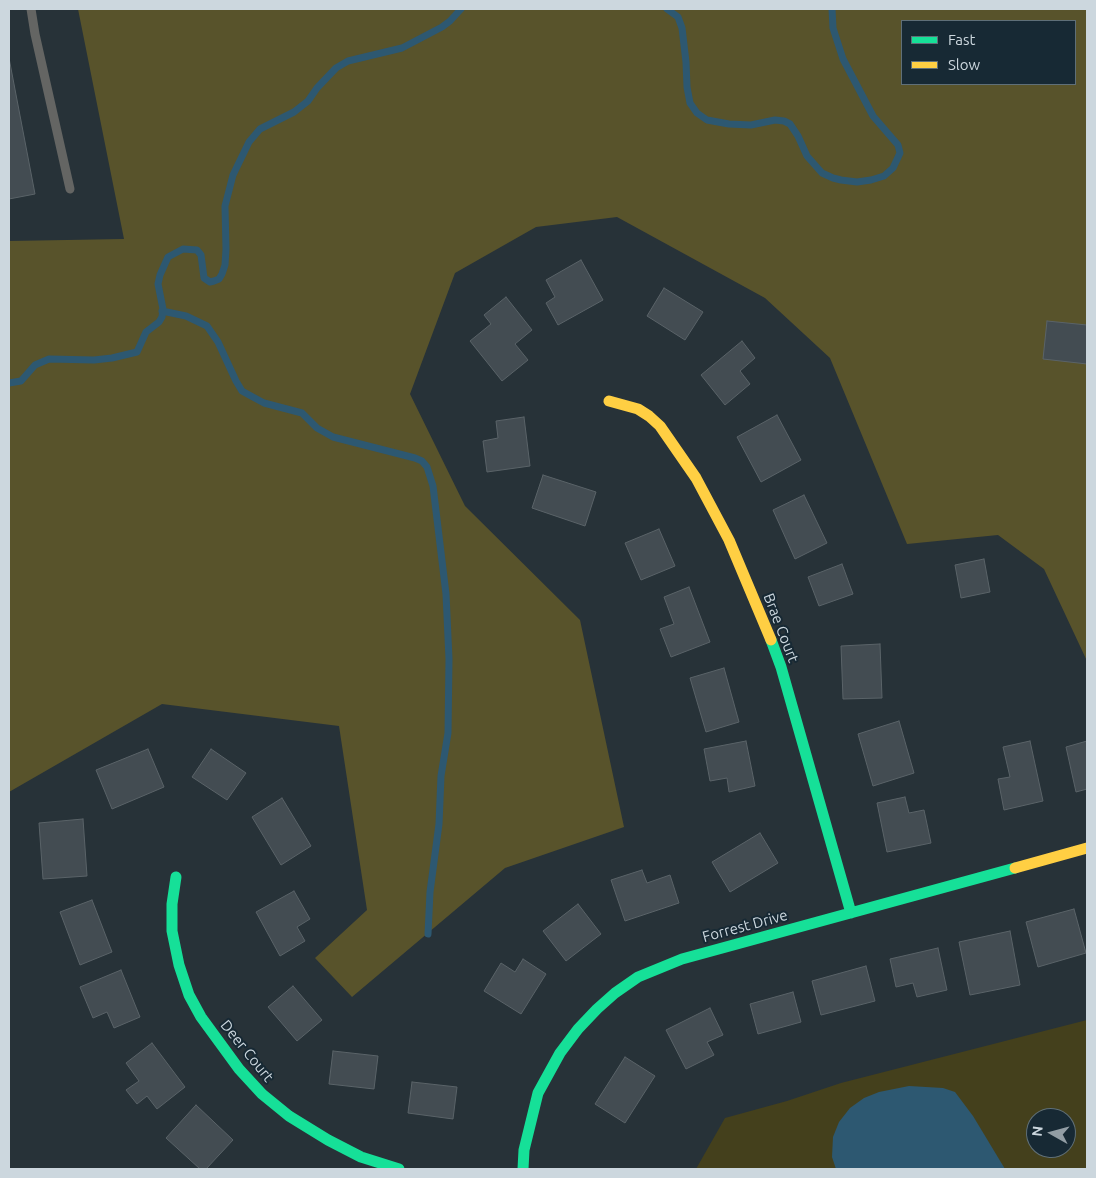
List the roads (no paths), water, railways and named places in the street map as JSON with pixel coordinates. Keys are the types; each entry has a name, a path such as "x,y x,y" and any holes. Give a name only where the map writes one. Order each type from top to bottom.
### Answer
{"street":[{"name":"Brae Court","path":"610,401 638,409 660,426 696,478 729,540 781,667 851,913"},
{"name":"Forrest Drive","path":"523,1169 527,1134 538,1093 560,1053 578,1029 597,1009 615,993 638,977 682,959 1087,848"},
{"name":"Deer Court","path":"176,877 172,904 172,931 180,965 190,995 201,1017 240,1069 262,1094 289,1116 328,1140 361,1157 399,1169"}],"lane":[{"path":"31,9 70,189"}],"water":[{"path":"909,1086 943,1088 955,1092 973,1116 1005,1169 836,1169 832,1157 833,1137 839,1122 850,1108 864,1098 879,1092"}],"waterway":[{"path":"9,383 21,381 35,365 49,359 94,360 137,352 146,332 159,322 162,317 163,309 158,284 168,257 183,249 197,250 201,255 204,278 210,282 219,279 222,274 225,265 226,249 225,206 233,175 249,142 260,129 294,112 308,101 317,88 336,68 348,61 402,48 442,27 461,9"},
{"path":"667,9 678,17 682,28 687,87 690,103 697,113 707,120 729,124 751,125 775,120 784,121 790,124 807,156 822,173 841,180 857,182 871,180 884,176 893,168 900,153 898,145 873,116 843,59 833,28 832,9"},
{"path":"162,311 186,316 207,326 218,342 242,391 264,403 302,413 317,428 333,437 415,458 422,461 427,467 433,486 446,594 449,659 448,733 441,776 439,824 430,892 428,934"}]}
